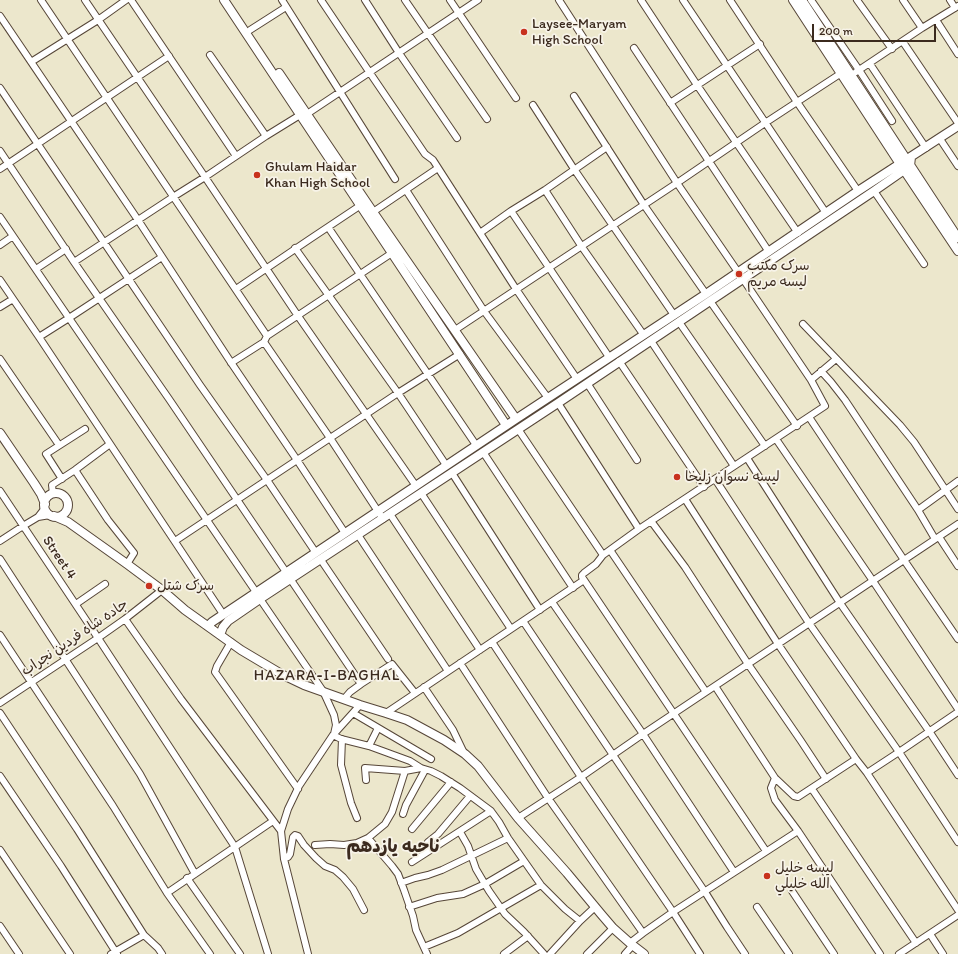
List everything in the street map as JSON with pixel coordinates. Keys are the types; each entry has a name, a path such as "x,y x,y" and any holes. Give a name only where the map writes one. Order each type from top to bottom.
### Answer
{"main road":[{"path":"224,0 516,419"},
{"path":"230,0 304,115"},
{"path":"793,0 847,72"},
{"path":"802,0 906,164 958,251"},
{"path":"220,635 223,627 228,621 258,596 288,576 344,533 644,334 677,318 708,298 731,282 738,272 751,268 874,191 926,148 958,126"},
{"path":"327,149 360,205 506,425"},
{"path":"731,282 743,279 751,268 769,252 858,192 906,164"},
{"path":"906,164 958,238"},
{"path":"288,576 321,560 558,403 651,340 677,318"},
{"path":"0,433 41,494 48,511 68,522 127,564 162,590 185,610 241,650 283,675 304,685 407,720 444,740 465,754 482,771 518,818 613,928 644,954"},
{"path":"28,474 44,490 52,494 60,494 64,496 67,500 71,518 89,537"},
{"path":"48,511 46,500 48,496 52,494"},
{"path":"48,511 59,516 63,515 68,508"},
{"path":"208,626 223,614 258,596"}],"street":[{"path":"41,0 236,289 266,339 383,519"},
{"path":"85,0 298,316 416,486"},
{"path":"31,62 98,20 126,0"},
{"path":"131,0 236,156"},
{"path":"282,0 395,179"},
{"path":"321,0 425,154 433,160 516,289 577,379"},
{"path":"364,0 457,138"},
{"path":"405,0 487,119"},
{"path":"450,0 516,98"},
{"path":"74,262 266,136 304,115 370,73 478,0"},
{"path":"559,0 677,183 738,272"},
{"path":"641,0 798,233"},
{"path":"683,0 826,213"},
{"path":"730,0 858,192"},
{"path":"812,0 892,121"},
{"path":"857,0 892,49"},
{"path":"903,0 922,28"},
{"path":"455,330 582,247 765,123 847,72 859,70 870,64 922,28 956,7 950,0"},
{"path":"250,30 286,7"},
{"path":"0,16 138,220 344,533"},
{"path":"936,20 958,54"},
{"path":"903,42 958,123"},
{"path":"670,103 760,44"},
{"path":"634,48 769,252"},
{"path":"210,54 266,136"},
{"path":"0,168 168,56"},
{"path":"870,64 926,148"},
{"path":"0,88 200,385 316,553"},
{"path":"574,96 644,205 796,426"},
{"path":"533,105 574,169 765,446"},
{"path":"940,139 958,166"},
{"path":"480,233 607,147"},
{"path":"0,151 361,684"},
{"path":"373,212 438,168"},
{"path":"406,190 484,310 548,398"},
{"path":"545,190 582,247 644,334"},
{"path":"874,191 924,264"},
{"path":"236,289 360,205"},
{"path":"511,211 609,357"},
{"path":"0,217 323,691 334,715 336,725 333,735"},
{"path":"328,227 476,445"},
{"path":"0,245 13,236"},
{"path":"295,248 398,393 446,465"},
{"path":"36,269 66,249"},
{"path":"231,363 392,252"},
{"path":"39,337 162,257"},
{"path":"743,279 811,380 825,406 639,529 603,555 596,564 582,575 582,577 766,851"},
{"path":"0,280 223,614"},
{"path":"0,307 13,299"},
{"path":"803,324 900,425 914,442 958,509"},
{"path":"651,340 734,466"},
{"path":"175,541 398,393 460,354"},
{"path":"0,359 59,445"},
{"path":"811,380 836,359"},
{"path":"619,361 704,487"},
{"path":"821,371 845,400 937,538 958,566"},
{"path":"587,383 637,460"},
{"path":"558,403 639,529"},
{"path":"809,418 958,639"},
{"path":"62,479 46,454 84,429"},
{"path":"518,429 603,555"},
{"path":"776,439 873,581 958,711 867,773"},
{"path":"52,494 52,485 110,444"},
{"path":"483,452 573,588"},
{"path":"747,458 840,603 930,731 958,775"},
{"path":"75,470 108,520 134,554 127,564"},
{"path":"452,473 540,610"},
{"path":"715,479 809,623 899,752 958,842"},
{"path":"918,510 958,481"},
{"name":"Street 4","path":"0,490 235,847 268,954"},
{"path":"421,493 510,629"},
{"path":"685,499 778,644 867,773 958,910"},
{"path":"0,541 48,511"},
{"path":"390,514 480,650"},
{"path":"652,521 685,567 748,664 801,740 826,779"},
{"path":"518,818 958,524"},
{"path":"358,535 448,671"},
{"path":"610,550 706,692"},
{"path":"0,559 140,774 195,874"},
{"path":"321,560 388,659"},
{"path":"386,713 584,580"},
{"path":"76,604 105,584"},
{"name":"جاده شاه فردین نجراب","path":"0,703 98,638 162,590"},
{"path":"552,602 643,734 734,872"},
{"path":"125,619 181,699 281,831"},
{"path":"523,621 745,954"},
{"path":"0,635 113,806 167,892 210,954"},
{"path":"231,642 216,666 216,672 298,789"},
{"path":"492,642 700,954"},
{"path":"460,663 548,798 643,933"},
{"path":"344,699 350,692 392,664 415,693"},
{"path":"715,686 775,778 794,796 798,797 812,789 856,759"},
{"path":"424,687 453,730 465,754"},
{"path":"308,954 284,859 281,831 288,810 298,789 333,735 360,705"},
{"path":"0,713 144,935 158,948 162,954"},
{"path":"353,713 431,759"},
{"path":"369,746 378,728"},
{"path":"333,735 410,761 451,782 470,796 491,812 499,822 508,838 541,885 565,909 580,921"},
{"path":"342,739 341,765 349,797 357,818"},
{"path":"410,761 416,750"},
{"path":"366,780 365,768 405,771 423,769"},
{"path":"403,814 423,769"},
{"path":"315,845 344,845 357,843 368,838 384,824 392,812 405,771"},
{"path":"0,776 62,866 115,953 144,935"},
{"path":"775,778 771,788 775,800 798,831 880,954"},
{"path":"412,829 451,782"},
{"path":"812,789 916,943"},
{"path":"428,842 438,834 470,796"},
{"path":"412,862 491,812"},
{"path":"167,892 273,821"},
{"path":"625,954 631,944 643,933 798,831"},
{"path":"460,832 468,846 476,869 501,909 544,954"},
{"path":"284,859 290,854 293,837 295,835 298,836 316,858 325,866 335,870 343,877 353,889 364,910"},
{"path":"368,838 398,874 416,930 427,954"},
{"path":"401,883 442,870 508,838"},
{"path":"0,850 70,954"},
{"path":"409,906 437,898 463,894 524,861"},
{"path":"187,878 240,954"},
{"path":"424,947 458,933 541,885"},
{"path":"792,891 834,954"},
{"path":"550,954 595,907"},
{"path":"757,907 789,954"},
{"path":"899,954 958,915"},
{"path":"0,926 19,954"},
{"path":"587,954 613,928"},
{"path":"930,934 943,954"},
{"path":"504,954 528,936"}],"place":[{"name":"Laysee-Maryam High School","path":"524,32"},
{"name":"Ghulam Haidar Khan High School","path":"257,175"},
{"name":"سرک مکتب لیسه مریم","path":"739,274"},
{"name":"لیسه نسوان زلیخا","path":"677,477"},
{"name":"سرک شتل","path":"149,586"},
{"name":"ليسه خليل الله خليلي","path":"767,876"}],"district":[{"name":"HAZARA-I-BAGHAL","path":"327,676"},
{"name":"ناحیه یازدهم","path":"393,847"}]}
